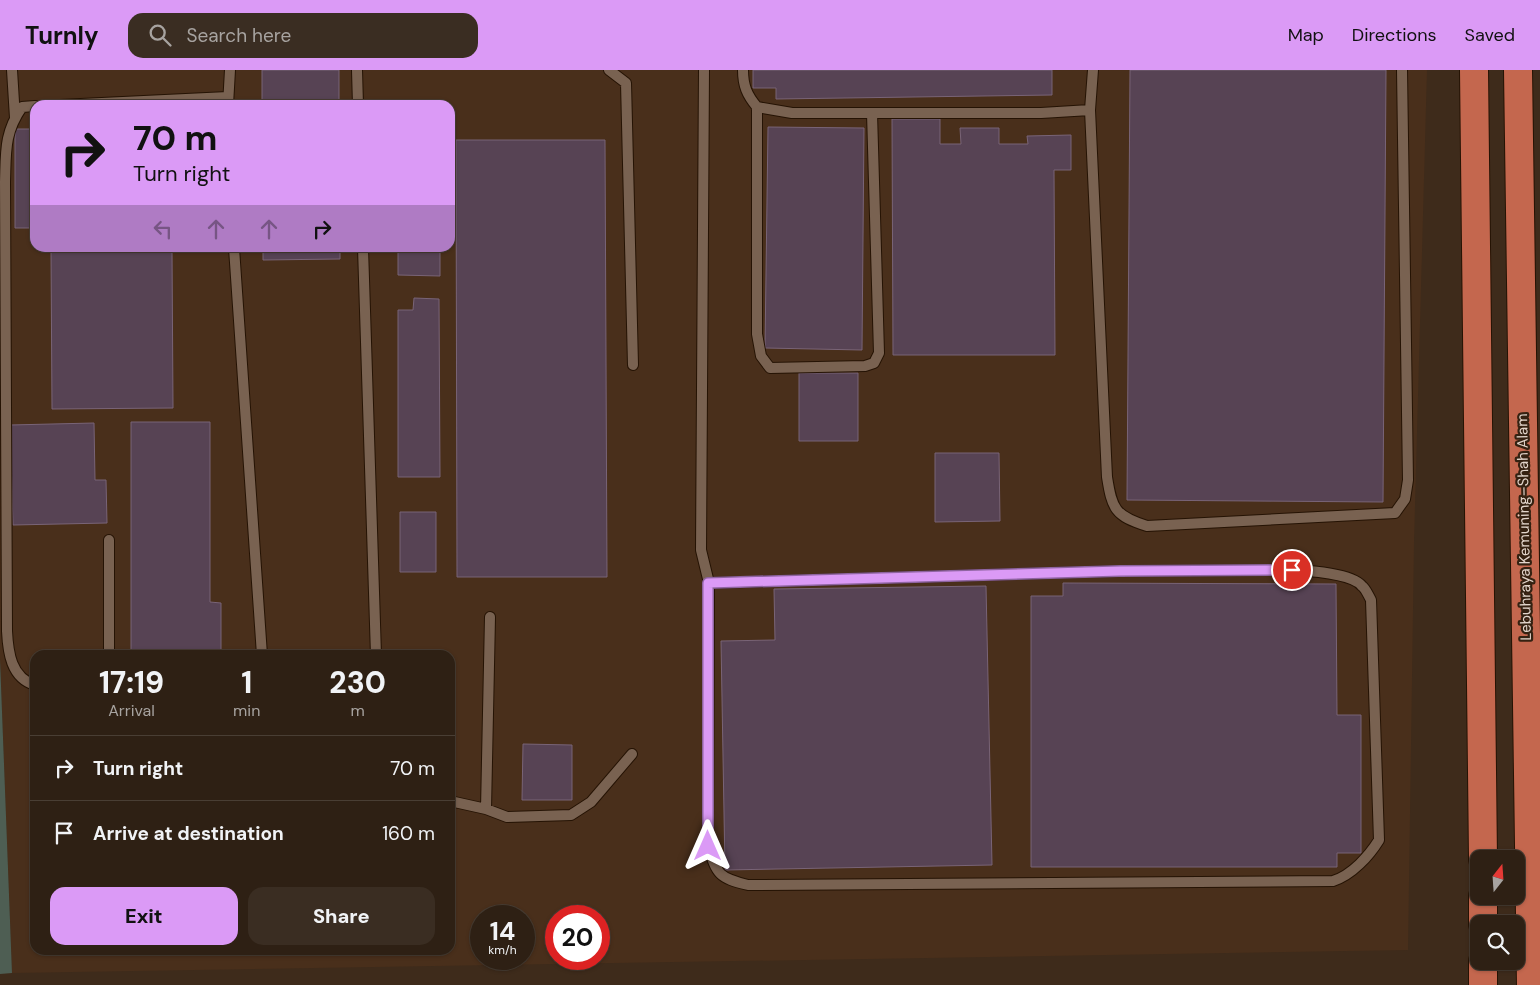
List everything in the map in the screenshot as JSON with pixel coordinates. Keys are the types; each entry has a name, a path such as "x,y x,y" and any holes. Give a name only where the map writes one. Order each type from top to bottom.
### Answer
{"highway":[{"path":"1474,70 1483,850"},
{"name":"Lebuhraya Kemuning–Shah Alam","path":"1518,70 1531,985"},
{"path":"1483,970 1483,985"}],"lane":[{"path":"12,70 14,118"},
{"path":"228,100 230,70"},
{"path":"357,70 358,100"},
{"path":"609,70 626,83 633,365"},
{"path":"704,70 701,550 708,583 708,846 714,865 725,880 748,885 1333,880 1341,878 1362,861 1379,840 1371,600 1362,584 1339,575 1308,571 1120,571 708,583"},
{"path":"743,70 743,83 747,96 757,108 756,334 761,356 770,368 865,366 874,364 880,353 872,113"},
{"path":"1093,70 1090,110 1107,477 1111,502 1125,519 1147,526 1395,513 1405,499 1408,480 1402,70"},
{"path":"30,106 22,107 14,118 6,142 7,631 9,657 17,672 30,681"},
{"path":"757,108 792,113 1041,113 1090,110"},
{"path":"234,252 262,650"},
{"path":"363,252 376,650"},
{"path":"109,540 109,650"},
{"path":"486,809 490,617"},
{"path":"455,802 486,809 507,817 571,815 591,802 632,754"}],"shaded area":[{"path":"0,70 1427,70 1414,542 1408,950 610,963 610,905 545,905 545,964 535,964 535,905 470,905 470,965 12,973 0,659"}],"green space":[{"path":"0,659 12,973 0,974"}],"building":[{"path":"262,70 339,70 339,100 262,100"},
{"path":"753,70 1052,70 1052,95 776,99 776,88 753,88"},
{"path":"1130,70 1386,70 1383,502 1127,500"},
{"path":"892,119 940,119 940,144 961,144 960,128 999,128 999,144 1028,144 1027,136 1071,135 1071,170 1054,170 1055,355 893,355"},
{"path":"768,127 864,128 862,350 765,348"},
{"path":"15,129 30,129 30,228 15,228"},
{"path":"456,140 605,140 607,577 457,577"},
{"path":"51,252 172,252 173,408 52,409"},
{"path":"263,252 340,252 340,259 263,260"},
{"path":"398,252 440,252 440,276 398,275"},
{"path":"414,298 439,299 440,477 398,477 398,310 413,310"},
{"path":"799,373 858,373 858,441 799,441"},
{"path":"131,422 210,422 210,602 221,603 221,650 131,650"},
{"path":"94,423 95,480 106,480 107,523 13,525 10,425"},
{"path":"935,453 999,453 1000,521 935,522"},
{"path":"400,512 436,512 436,572 400,572"},
{"path":"1063,583 1336,584 1337,715 1361,715 1361,853 1337,853 1337,867 1031,867 1031,596 1063,596"},
{"path":"986,586 992,865 725,870 721,641 775,640 774,589"},
{"path":"523,744 572,745 572,800 522,800"}],"route":[{"path":"708,846 708,583 1120,571 1292,570"}]}
